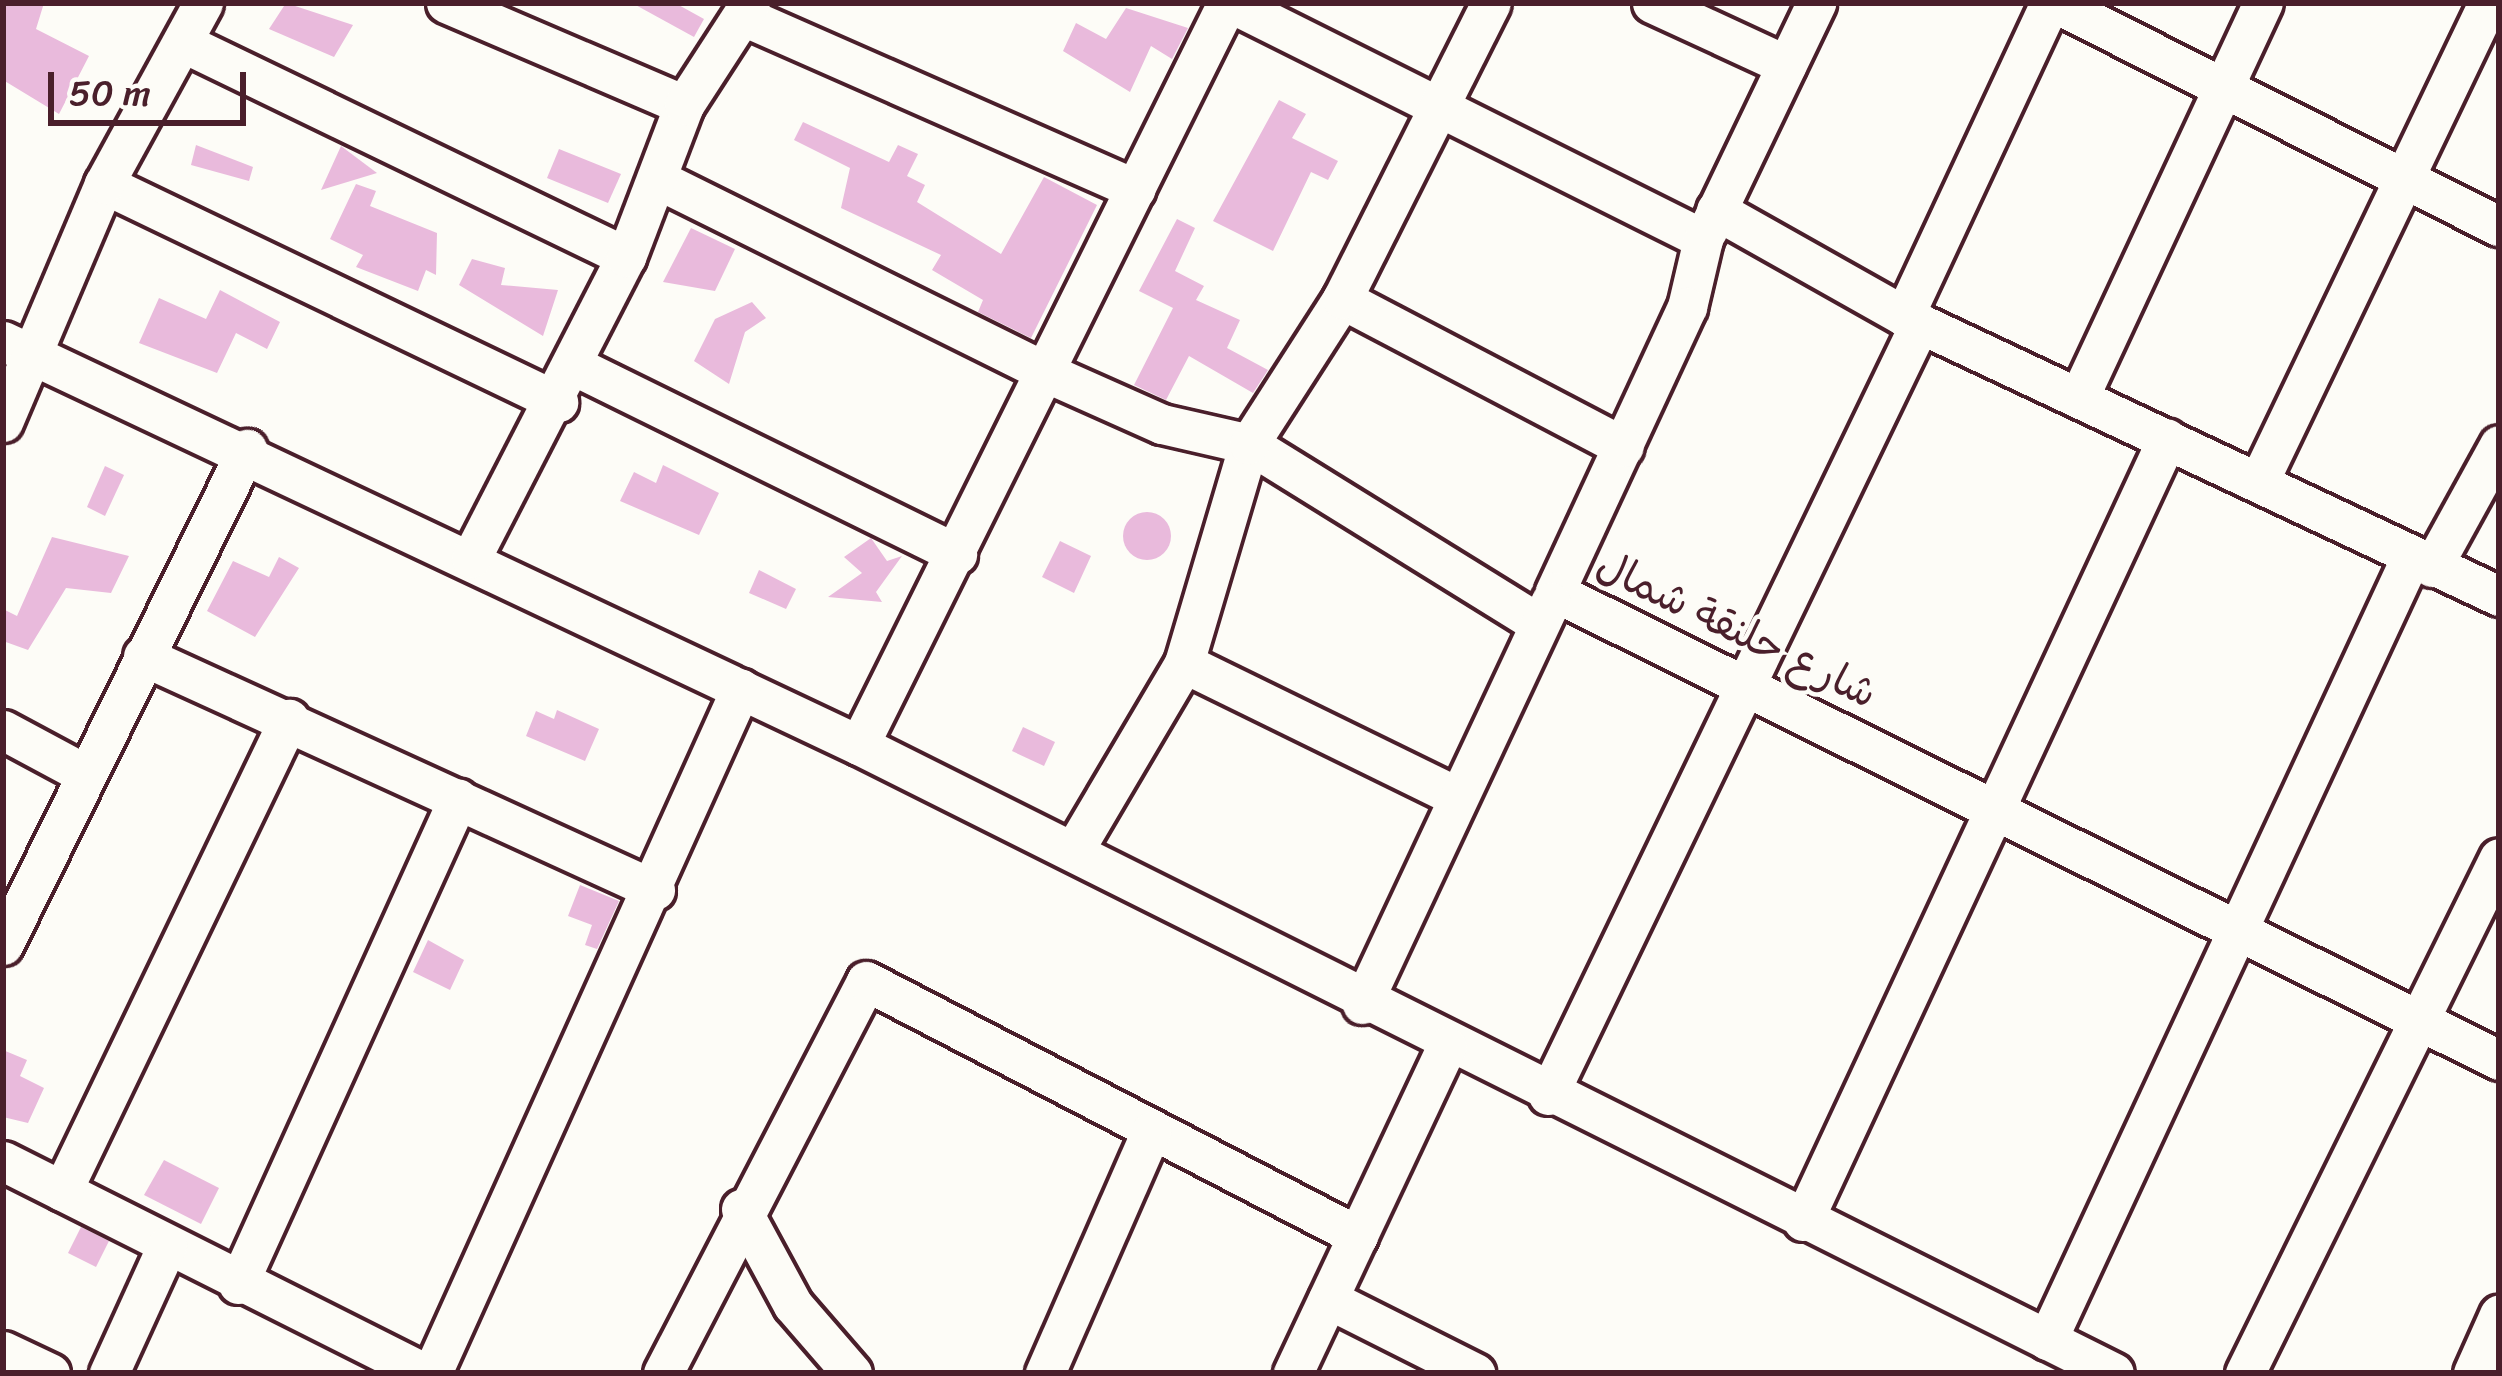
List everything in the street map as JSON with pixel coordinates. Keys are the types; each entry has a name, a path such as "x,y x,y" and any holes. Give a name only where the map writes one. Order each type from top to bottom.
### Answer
{"street":[{"path":"3,422 18,347 203,3"},
{"path":"446,3 684,106"},
{"path":"859,745 1229,3 1438,113 1710,224 2499,596"},
{"path":"1075,850 1184,663 1249,444 1342,299 1491,3"},
{"path":"1652,3 1786,65"},
{"name":"شارع حلنقة شمال","path":"1816,3 1710,224 1687,308 1546,608 1745,685 2237,939 2499,1060"},
{"path":"1548,1094 1745,685 2053,3 2499,226"},
{"path":"2079,398 2263,3"},
{"path":"2259,481 2488,3"},
{"path":"471,558 558,402 662,181 684,106 747,9 1136,189"},
{"path":"184,43 626,257"},
{"path":"662,181 1045,372 1162,424 1249,444 1546,608 1362,1004"},
{"path":"104,184 558,402"},
{"path":"1342,299 1624,448"},
{"path":"18,347 247,449 1075,850 1362,1004 2114,1373"},
{"path":"574,366 957,554"},
{"path":"1803,1220 2168,439"},
{"path":"2047,1340 2422,562 2499,445"},
{"path":"3,944 247,449"},
{"path":"143,656 655,890"},
{"path":"1184,663 1456,796"},
{"path":"3,1161 238,1284 428,1373 655,890 741,688"},
{"path":"62,1191 289,719"},
{"path":"3,730 85,774"},
{"path":"238,1284 458,799"},
{"path":"2246,1373 2499,858"},
{"path":"663,1373 741,1209 866,981 1358,1236"},
{"path":"1293,1373 1448,1046"},
{"path":"1045,1373 1151,1131"},
{"path":"741,1209 793,1304 852,1373"},
{"path":"109,1373 167,1246"},
{"path":"1328,1299 1474,1373"},
{"path":"2474,1373 2499,1315"},
{"path":"3,1351 50,1373"}],"building":[{"path":"3,3 44,3 36,29 89,56 59,114 3,80"},
{"path":"286,3 353,25 334,57 269,29"},
{"path":"632,3 675,3 704,19 694,37"},
{"path":"1126,8 1188,28 1172,59 1151,46 1130,92 1063,51 1076,23 1106,39"},
{"path":"1279,100 1306,114 1292,138 1338,161 1328,180 1311,172 1273,251 1213,221"},
{"path":"803,122 889,162 898,145 918,154 907,176 925,185 917,202 1001,254 1044,177 1097,205 1031,338 978,312 983,300 932,270 941,255 841,208 850,168 794,140"},
{"path":"196,145 253,167 249,181 191,165"},
{"path":"341,146 377,173 321,190"},
{"path":"559,149 621,174 608,203 547,178"},
{"path":"356,184 376,191 370,206 437,233 436,275 426,270 418,291 356,267 363,255 330,239"},
{"path":"1177,219 1195,228 1175,271 1204,286 1196,300 1240,320 1227,348 1268,370 1253,393 1189,356 1166,400 1134,385 1173,308 1139,291"},
{"path":"691,228 735,249 715,291 663,282"},
{"path":"472,259 505,268 501,285 558,290 543,336 459,285"},
{"path":"220,290 280,322 267,349 236,333 217,373 139,343 159,298 206,319"},
{"path":"752,302 766,318 745,332 729,384 694,361 715,319"},
{"path":"663,465 719,493 699,535 620,501 634,472 656,483"},
{"path":"105,466 124,475 105,516 87,507"},
{"path":"1147,512 1164,519 1171,536 1164,553 1147,560 1130,553 1123,536 1130,519"},
{"path":"52,537 129,556 111,593 66,588 28,650 3,641 3,609 17,616"},
{"path":"871,538 887,561 902,556 876,592 882,602 828,597 862,573 844,557"},
{"path":"1060,541 1091,556 1074,593 1042,577"},
{"path":"279,557 299,568 255,637 207,611 233,561 269,577"},
{"path":"759,570 796,589 786,609 749,593"},
{"path":"557,710 599,729 585,761 526,736 536,711 554,719"},
{"path":"1023,727 1055,742 1044,766 1012,751"},
{"path":"580,885 619,901 597,949 585,945 592,925 568,916"},
{"path":"428,940 464,960 450,990 413,972"},
{"path":"3,1050 27,1060 20,1076 44,1088 28,1123 3,1117"},
{"path":"164,1160 219,1188 201,1224 144,1195"},
{"path":"81,1227 109,1241 96,1267 68,1253"}]}
